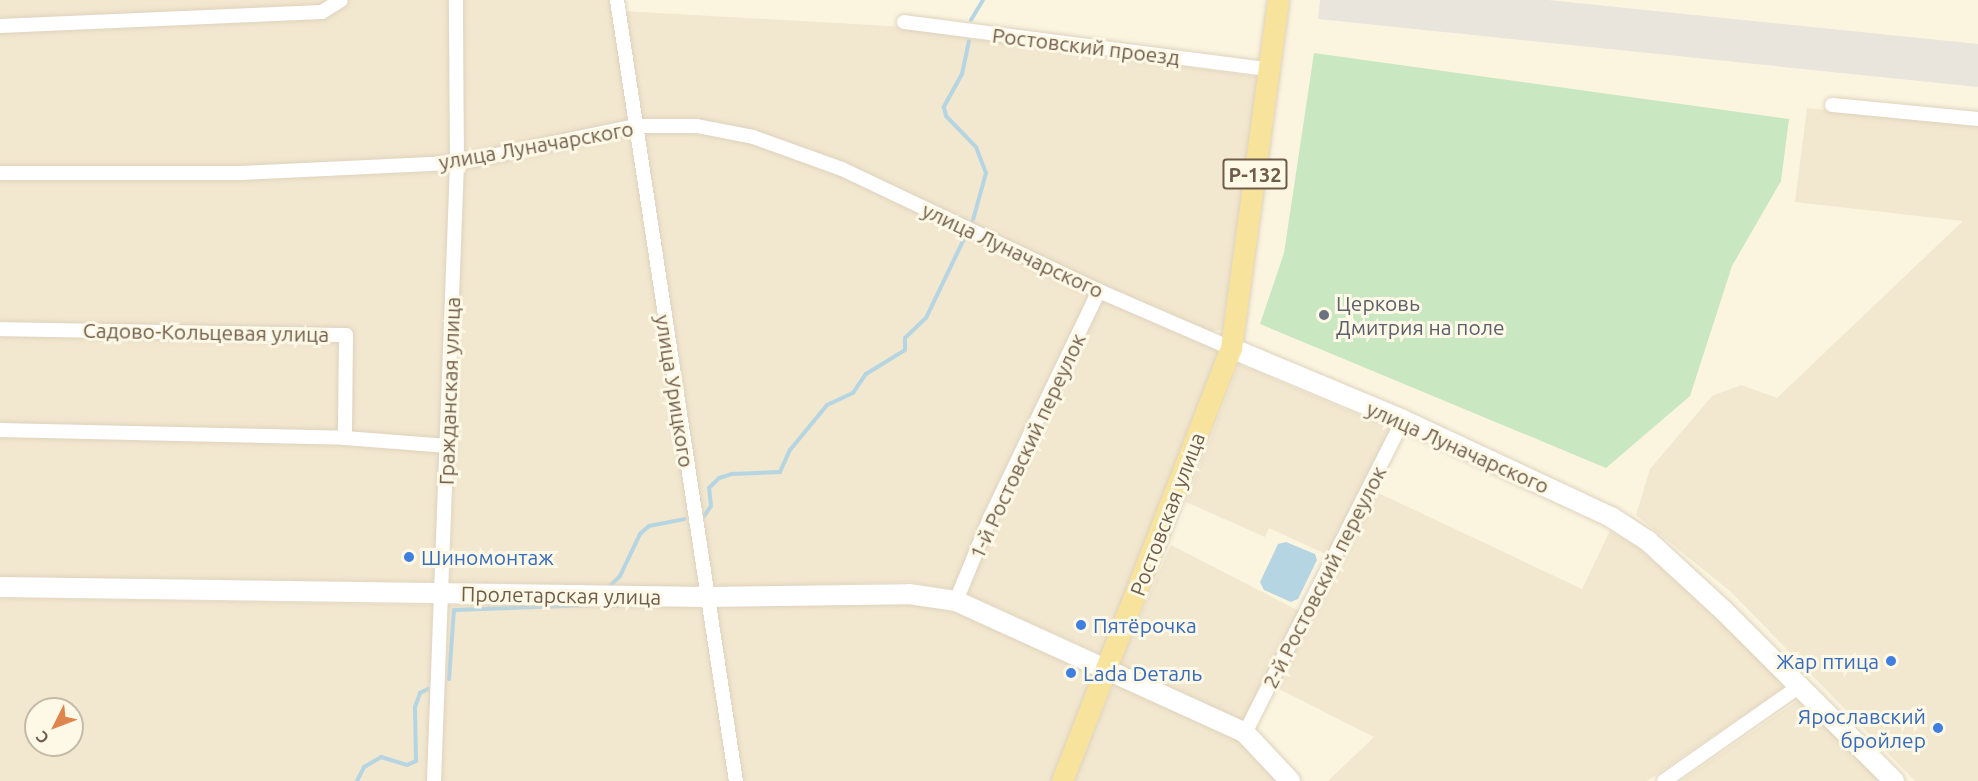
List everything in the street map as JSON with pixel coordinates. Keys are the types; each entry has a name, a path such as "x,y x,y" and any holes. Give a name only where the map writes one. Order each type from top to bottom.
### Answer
{"main road":[{"name":"Р-132","path":"1231,348 1278,0"},
{"name":"улица Луначарского","path":"1231,348 1403,420 1611,517 1648,541 1801,686 1894,781"},
{"name":"Ростовская улица","path":"1062,781 1231,348"},
{"name":"Пролетарская улица","path":"0,587 706,597 909,594 956,601 1107,668 1245,734"},
{"path":"1245,734 1290,781"}],"street":[{"path":"0,26 322,12 341,0"},
{"name":"Гражданская улица","path":"434,781 457,163 456,0"},
{"name":"улица Урицкого","path":"617,0 706,597 736,781"},
{"name":"Ростовский проезд","path":"904,22 1268,69"},
{"path":"1832,105 1978,118"},
{"name":"улица Луначарского","path":"0,173 241,173 457,163 635,126 697,126 764,141 842,169 1100,291 1231,348"},
{"name":"1-й Ростовский переулок","path":"956,601 990,518 1100,291"},
{"name":"Садово-Кольцевая улица","path":"0,329 345,335 345,438"},
{"name":"2-й Ростовский переулок","path":"1245,734 1403,420"},
{"path":"0,430 345,438 448,446"},
{"path":"1664,781 1801,686"}],"shaded area":[{"path":"0,0 335,0 320,9 0,23"},
{"path":"347,0 450,0 451,159 242,168 0,168 0,30 323,15"},
{"path":"461,0 613,0 629,122 461,157"},
{"path":"1320,0 1548,0 1978,44 1978,87 1318,19"},
{"path":"623,11 906,27 1259,77 1223,329 1210,332 1102,288 755,132 639,120"},
{"path":"1807,108 1978,125 1978,781 1915,781 1730,591 1636,515 1650,469 1712,396 1741,385 1777,398 1963,221 1795,202"},
{"path":"697,131 751,141 839,174 1092,297 956,590 909,582 710,588 641,133"},
{"path":"632,133 699,587 450,582 462,170"},
{"path":"451,168 436,582 0,577 0,178"},
{"path":"1101,299 1219,350 1102,655 964,593 994,519"},
{"path":"1239,364 1392,429 1330,556 1269,528 1265,537 1186,502"},
{"path":"1372,490 1582,589 1610,531 1641,549 1788,685 1647,781 1328,781 1374,737 1275,687"},
{"path":"1171,545 1301,612 1245,724 1119,665"},
{"path":"0,598 436,605 428,781 0,781"},
{"path":"907,603 960,613 1094,672 1051,781 740,781 712,605"},
{"path":"704,604 731,781 439,781 447,605"},
{"path":"1115,680 1239,741 1277,781 1074,781"},
{"path":"1801,698 1882,781 1681,781"}],"green space":[{"path":"1314,53 1789,119 1781,181 1732,266 1690,396 1606,468 1260,324 1284,253"}],"water":[{"path":"1286,542 1315,554 1317,560 1298,599 1291,602 1264,590 1260,582 1278,544"}],"waterway":[{"path":"971,20 983,0"},
{"path":"969,41 962,74 944,107 946,116 976,147 986,173 973,220"},
{"path":"704,516 711,506 709,488 719,478 732,474 780,472 790,450 827,405 853,393 866,374 905,350 905,338 926,318 964,239"},
{"path":"611,585 620,576 640,534 649,526 684,519"},
{"path":"449,679 454,610 591,605"},
{"path":"357,781 364,767 381,757 407,765 416,761 415,707 420,693 428,689"}],"place":[{"name":"Церковь Дмитрия на поле","path":"1324,315"},
{"name":"Шиномонтаж","path":"409,557"},
{"name":"Пятёрочка","path":"1081,625"},
{"name":"Жар птица","path":"1891,661"},
{"name":"Lada Dеталь","path":"1071,673"},
{"name":"Ярославский бройлер","path":"1938,728"}]}
